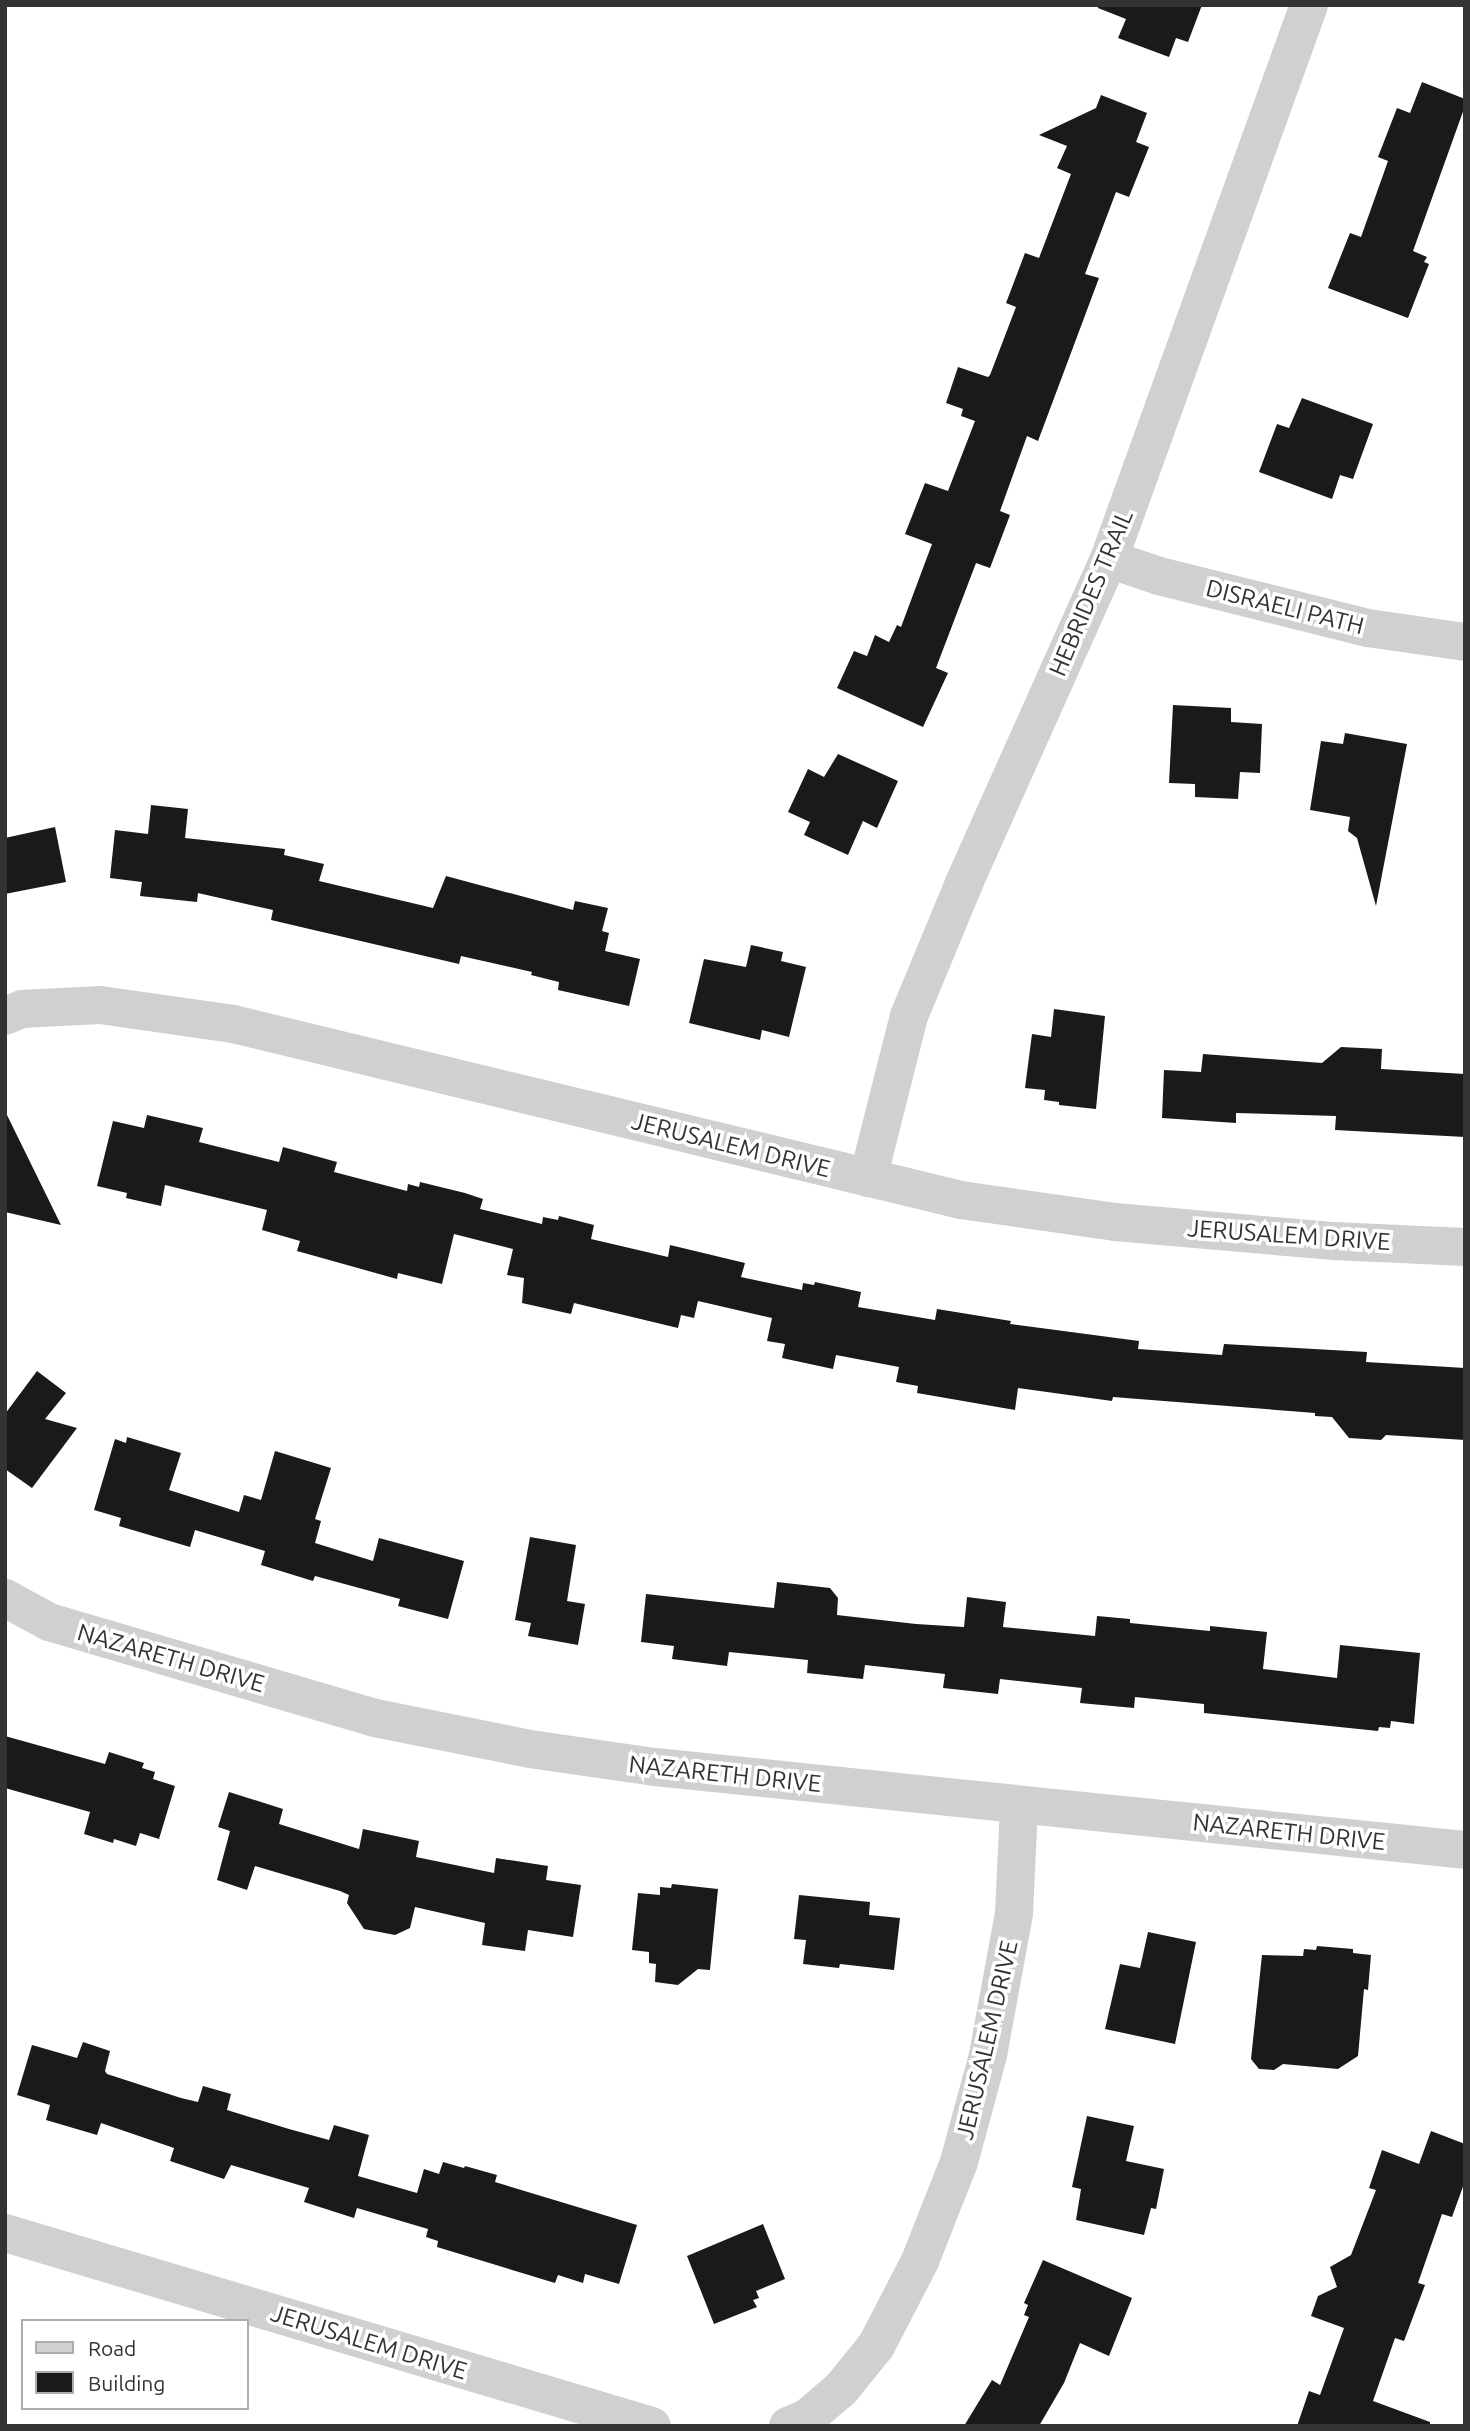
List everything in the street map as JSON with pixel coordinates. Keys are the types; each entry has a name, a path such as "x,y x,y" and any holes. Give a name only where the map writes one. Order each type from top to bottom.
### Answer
{"street":[{"name":"HEBRIDES TRAIL","path":"868,1178 909,1016 964,883 1109,559 1309,5"},
{"name":"DISRAELI PATH","path":"1109,559 1159,576 1368,628 1465,642"},
{"name":"JERUSALEM DRIVE","path":"5,1016 22,1009 100,1005 233,1024 961,1200 1115,1222 1334,1241 1465,1247"},
{"name":"NAZARETH DRIVE","path":"5,1598 49,1622 388,1720 530,1749 654,1767 1465,1850"},
{"name":"JERUSALEM DRIVE","path":"788,2426 807,2418 841,2389 876,2346 920,2261 959,2162 988,2055 1014,1913 1019,1805"},
{"name":"JERUSALEM DRIVE","path":"5,2233 652,2426"}],"building":[{"path":"1098,5 1202,5 1188,42 1176,38 1169,57 1118,38 1126,19 1098,8"},
{"path":"1422,82 1465,99 1465,106 1413,251 1427,257 1424,262 1429,264 1408,318 1328,288 1350,233 1361,237 1388,161 1378,157 1397,108 1410,113"},
{"path":"1101,95 1147,113 1136,142 1149,147 1129,197 1116,192 1085,274 1099,278 1038,441 1027,436 1000,511 1010,515 990,568 976,563 936,668 948,673 923,727 837,688 854,651 867,656 875,635 889,642 897,625 901,627 932,544 905,534 925,483 948,491 975,421 961,416 963,409 946,403 958,367 988,377 990,375 1016,307 1006,303 1025,253 1039,258 1071,174 1057,168 1067,146 1039,135 1096,108"},
{"path":"1302,398 1373,424 1353,479 1340,475 1332,499 1259,472 1277,424 1289,428"},
{"path":"1173,705 1231,708 1231,722 1262,724 1260,773 1240,772 1238,799 1195,797 1195,784 1169,783"},
{"path":"1345,733 1407,744 1376,906 1357,838 1348,831 1350,817 1310,810 1321,741 1343,744"},
{"path":"838,754 898,781 877,828 863,821 848,855 804,835 810,822 788,812 808,769 824,777"},
{"path":"151,805 188,809 185,838 285,849 284,855 324,864 319,881 433,908 446,876 573,910 575,901 608,908 602,931 609,933 605,951 640,959 629,1006 558,990 559,982 531,975 532,972 461,956 459,964 271,920 273,910 198,893 197,902 140,896 142,882 110,878 115,830 148,834"},
{"path":"55,827 66,882 5,894 5,838"},
{"path":"751,945 783,952 781,961 806,967 789,1037 762,1030 760,1040 689,1023 704,959 746,967"},
{"path":"1054,1009 1105,1016 1096,1109 1059,1105 1059,1102 1044,1100 1045,1090 1025,1088 1032,1034 1051,1037"},
{"path":"1341,1047 1382,1049 1381,1069 1465,1074 1465,1137 1335,1130 1336,1116 1236,1113 1236,1123 1162,1118 1164,1070 1201,1072 1203,1054 1322,1063"},
{"path":"5,1111 61,1225 5,1212"},
{"path":"147,1115 203,1128 199,1142 279,1162 283,1147 337,1162 334,1172 407,1191 408,1184 419,1187 420,1182 483,1199 480,1209 542,1224 543,1217 558,1220 559,1216 594,1225 591,1239 668,1257 670,1245 745,1263 741,1277 802,1290 803,1283 814,1285 815,1282 861,1292 858,1307 935,1320 937,1309 1011,1321 1010,1324 1139,1341 1138,1349 1222,1355 1224,1344 1367,1352 1366,1362 1465,1368 1465,1440 1386,1435 1381,1440 1349,1438 1332,1417 1315,1416 1315,1413 1113,1397 1112,1401 1018,1388 1015,1410 917,1393 918,1386 896,1382 899,1367 836,1355 833,1369 782,1358 785,1344 767,1341 772,1318 698,1301 694,1318 681,1315 678,1328 574,1303 571,1314 522,1303 524,1278 507,1275 513,1249 454,1234 442,1284 398,1273 397,1279 297,1251 300,1241 262,1230 267,1210 165,1185 161,1206 126,1198 127,1193 97,1186 113,1121 144,1128"},
{"path":"37,1371 66,1393 45,1419 77,1428 32,1488 5,1469 5,1414"},
{"path":"127,1437 181,1453 169,1490 239,1512 244,1495 261,1500 275,1451 331,1468 315,1519 321,1521 315,1543 373,1561 379,1538 464,1561 448,1619 398,1606 400,1599 315,1576 313,1581 261,1565 265,1551 195,1530 190,1547 119,1526 121,1518 94,1510 115,1439 126,1443"},
{"path":"530,1537 576,1545 567,1601 585,1604 578,1645 528,1636 531,1623 515,1620"},
{"path":"777,1582 830,1588 838,1598 837,1615 916,1624 964,1627 967,1597 1006,1602 1003,1627 1095,1636 1097,1616 1130,1619 1130,1623 1210,1631 1210,1626 1267,1632 1263,1669 1337,1678 1340,1645 1420,1653 1414,1724 1391,1721 1390,1728 1379,1727 1378,1731 1204,1713 1204,1704 1135,1697 1134,1708 1080,1703 1082,1688 1000,1679 998,1694 943,1688 945,1674 865,1665 863,1679 807,1673 808,1660 729,1652 727,1666 672,1659 674,1646 641,1642 646,1594 774,1608"},
{"path":"5,1736 105,1764 109,1752 144,1763 142,1768 155,1772 153,1779 175,1786 159,1839 140,1833 136,1846 114,1839 113,1843 84,1834 90,1812 5,1788"},
{"path":"229,1792 283,1809 279,1824 359,1849 363,1829 419,1841 416,1857 494,1873 496,1858 548,1866 546,1880 581,1885 573,1937 528,1930 525,1951 482,1945 485,1923 415,1907 410,1928 395,1935 364,1929 347,1903 349,1895 340,1891 255,1866 247,1890 217,1880 230,1831 218,1827"},
{"path":"672,1884 718,1889 710,1970 698,1969 678,1985 655,1982 656,1964 649,1963 649,1952 632,1950 638,1893 660,1895 660,1887 671,1888"},
{"path":"799,1895 870,1902 869,1915 900,1918 894,1970 840,1964 839,1968 803,1964 806,1940 794,1939"},
{"path":"1148,1932 1196,1942 1175,2044 1105,2029 1120,1964 1140,1968"},
{"path":"1317,1946 1353,1949 1353,1953 1371,1955 1368,1990 1364,1989 1358,2056 1338,2069 1283,2064 1274,2070 1259,2069 1251,2059 1262,1955 1303,1956 1304,1949 1316,1950"},
{"path":"83,2042 110,2051 105,2071 107,2074 198,2102 203,2086 231,2094 227,2110 329,2140 334,2125 369,2135 358,2176 417,2193 424,2169 439,2174 443,2162 497,2175 495,2182 637,2225 619,2284 585,2274 583,2283 558,2275 555,2283 437,2247 438,2241 426,2237 428,2229 357,2208 354,2218 304,2202 309,2188 231,2165 224,2179 170,2161 174,2148 101,2123 97,2135 46,2120 50,2105 17,2095 32,2045 77,2058"},
{"path":"1087,2116 1134,2126 1126,2161 1164,2169 1156,2209 1151,2208 1144,2235 1076,2220 1081,2189 1072,2187"},
{"path":"1431,2131 1465,2144 1465,2181 1452,2217 1442,2214 1418,2283 1425,2285 1404,2341 1395,2338 1373,2401 1430,2422 1430,2426 1297,2426 1309,2391 1320,2395 1344,2328 1311,2316 1318,2296 1337,2287 1330,2267 1351,2255 1376,2190 1369,2188 1382,2150 1419,2164"},
{"path":"763,2224 785,2279 756,2291 759,2298 753,2300 757,2307 714,2324 687,2256"},
{"path":"1043,2260 1132,2298 1109,2356 1080,2343 1064,2383 1039,2426 964,2426 992,2380 1000,2385 1029,2317 1024,2315 1028,2305 1024,2303"}]}
